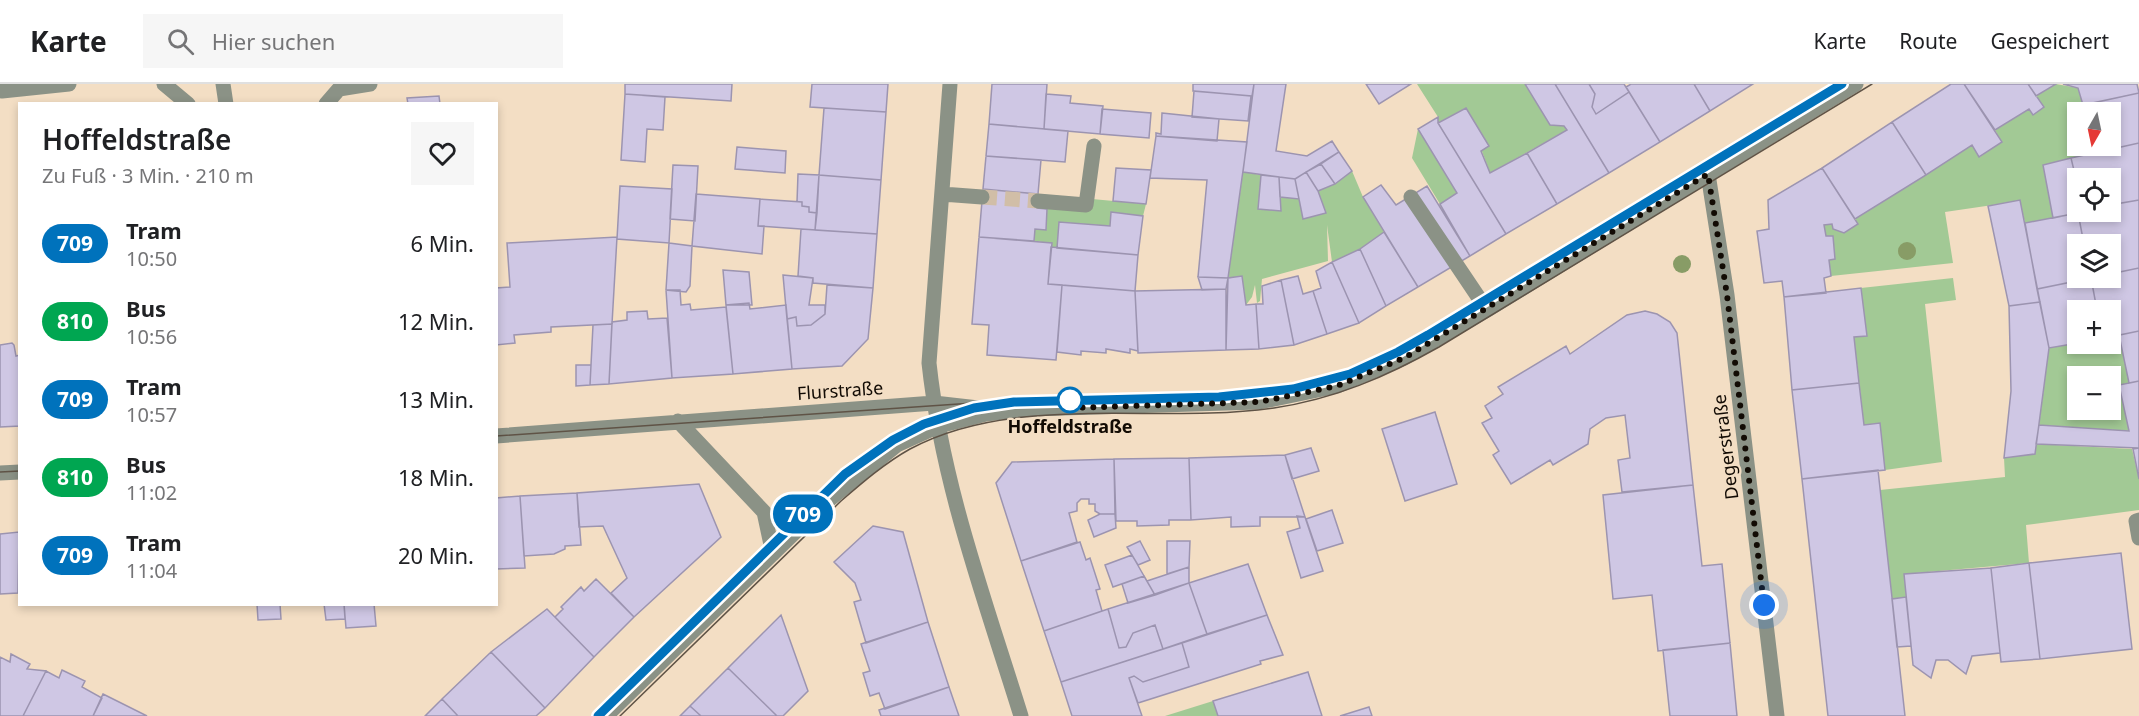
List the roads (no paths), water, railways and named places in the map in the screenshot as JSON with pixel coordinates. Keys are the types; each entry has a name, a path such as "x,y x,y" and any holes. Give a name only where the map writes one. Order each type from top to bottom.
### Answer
{"street":[{"path":"2,91 69,84"},
{"path":"164,84 186,102"},
{"path":"223,84 226,102"},
{"path":"328,102 339,89 370,84"},
{"path":"950,84 930,363 934,403 958,516 1021,716"},
{"name":"Flurstraße","path":"498,436 934,403 1005,411 1248,403 1296,396 1337,386 1404,358 1487,310 1856,84"},
{"path":"1038,201 1086,205 1094,146"},
{"name":"Degerstraße","path":"1708,174 1727,295 1777,716"},
{"path":"942,194 982,197"},
{"path":"1411,197 1487,310"},
{"name":"Flurstraße","path":"606,716 854,478 897,445 939,426 1005,411"},
{"path":"678,421 764,512 773,554"},
{"path":"0,473 18,472"},
{"path":"2139,520 2136,521 2139,538"}],"tunnel":[{"path":"982,197 1038,201"}],"tram line":[{"path":"598,716 845,474 893,440 924,424 974,408 1014,402 1219,397 1293,389 1350,373 1398,352 1428,335 1842,84"},
{"name":"709","path":"598,716 845,474 893,440 924,424 974,408 1014,402 1219,397 1270,393 1350,374 1428,335 1842,84"},
{"path":"620,716 841,501 883,467 910,449 951,432 995,421 1041,415 1229,412 1274,408 1339,393 1399,368 1439,347 1872,84"},
{"path":"498,436 973,403"},
{"path":"0,472 18,471"}],"place":[{"name":"Hoffeldstraße","path":"1070,400"}]}
